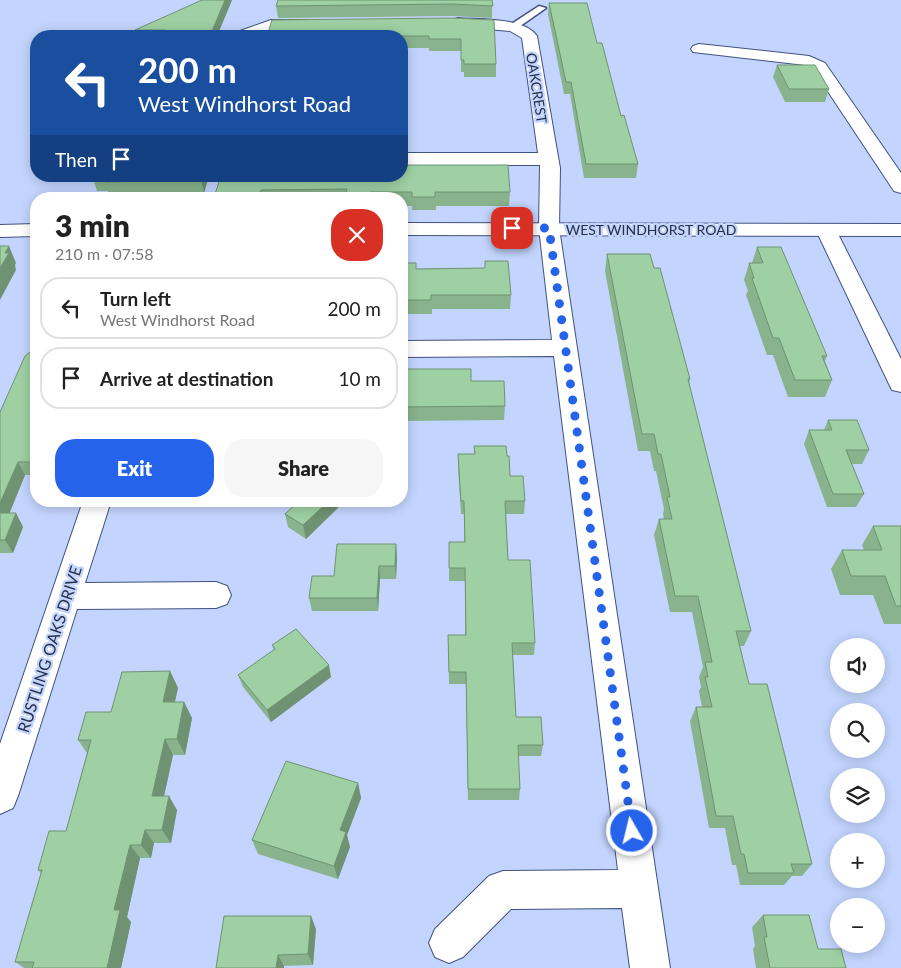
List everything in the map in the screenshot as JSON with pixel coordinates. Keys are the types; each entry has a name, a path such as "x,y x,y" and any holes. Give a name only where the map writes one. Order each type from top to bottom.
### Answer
{"street":[{"path":"442,23 514,27"},
{"path":"257,30 271,25 319,25"},
{"name":"OAKCREST","path":"514,27 528,36 549,159 549,228 650,968"},
{"path":"698,49 809,61 819,66 901,187"},
{"path":"408,159 549,159"},
{"name":"WEST WINDHORST ROAD","path":"408,229 901,230"},
{"path":"0,231 30,230"},
{"path":"826,230 901,384"},
{"path":"408,349 566,348"},
{"name":"RUSTLING OAKS DRIVE","path":"0,796 95,507"},
{"path":"67,596 216,595"},
{"path":"449,943 503,890 640,889"}],"lane":[{"path":"514,27 542,8"}],"building":[{"path":"202,0 225,0 212,30 135,30"},
{"path":"278,0 492,0 493,6 452,4 276,6"},
{"path":"549,3 587,3 597,43 602,43 621,116 624,115 638,164 586,164 571,82 566,82"},
{"path":"452,18 494,20 496,64 464,64 464,60 461,60 461,39 429,39 429,36 408,36 408,30 269,30 272,20"},
{"path":"777,65 815,65 829,89 789,89"},
{"path":"408,165 508,165 510,192 435,192 435,197 412,197 412,192 346,192 347,189 216,192 219,182 408,182"},
{"path":"0,246 9,246 5,253 9,253 0,268"},
{"path":"757,247 781,247 827,356 822,356 832,380 795,380 779,338 773,338 752,278 754,278 749,263 763,263"},
{"path":"607,254 650,254 654,268 660,268 690,379 688,379 751,631 736,631 749,684 767,684 812,864 791,864 794,873 748,873 744,854 741,854 733,816 716,816 696,707 712,707 705,677 708,677 705,662 712,662 698,596 675,596 659,519 672,519 667,497 670,497 661,454 658,454 654,434 642,434"},
{"path":"485,261 508,261 511,295 431,295 431,300 408,300 408,263 416,263 416,269 485,268"},
{"path":"30,352 30,462 18,462 0,503 0,412 25,356"},
{"path":"408,369 471,369 471,381 504,381 505,406 408,407"},
{"path":"828,420 857,420 869,450 846,450 864,494 833,494 809,430 832,430"},
{"path":"474,446 506,446 507,456 509,456 510,476 523,476 525,501 505,501 508,560 530,560 535,643 512,643 516,717 541,717 543,745 518,745 520,789 468,789 466,672 449,672 448,635 466,635 465,568 449,568 449,542 465,542 464,501 461,501 458,454 475,454"},
{"path":"293,507 322,507 303,525 285,514"},
{"path":"0,513 16,513 5,540 0,540"},
{"path":"873,526 901,526 901,606 896,606 885,576 851,576 842,550 882,550"},
{"path":"337,544 396,544 395,566 379,566 377,598 309,598 312,576 334,576"},
{"path":"296,629 329,665 267,710 238,675 275,649 272,645"},
{"path":"170,671 163,702 184,702 177,739 165,739 152,796 169,796 162,830 145,830 141,845 130,845 114,910 120,910 107,968 32,968 34,962 15,962 42,870 38,870 49,831 66,831 91,740 78,740 86,712 111,712 122,672"},
{"path":"286,761 358,783 340,830 346,832 334,866 252,840"},
{"path":"763,915 809,915 818,949 830,949 830,953 842,953 846,968 770,968 764,937 767,937"},
{"path":"224,916 311,916 308,954 278,955 276,968 216,968"}],"route":[{"path":"512,228 549,228 632,831"}]}
